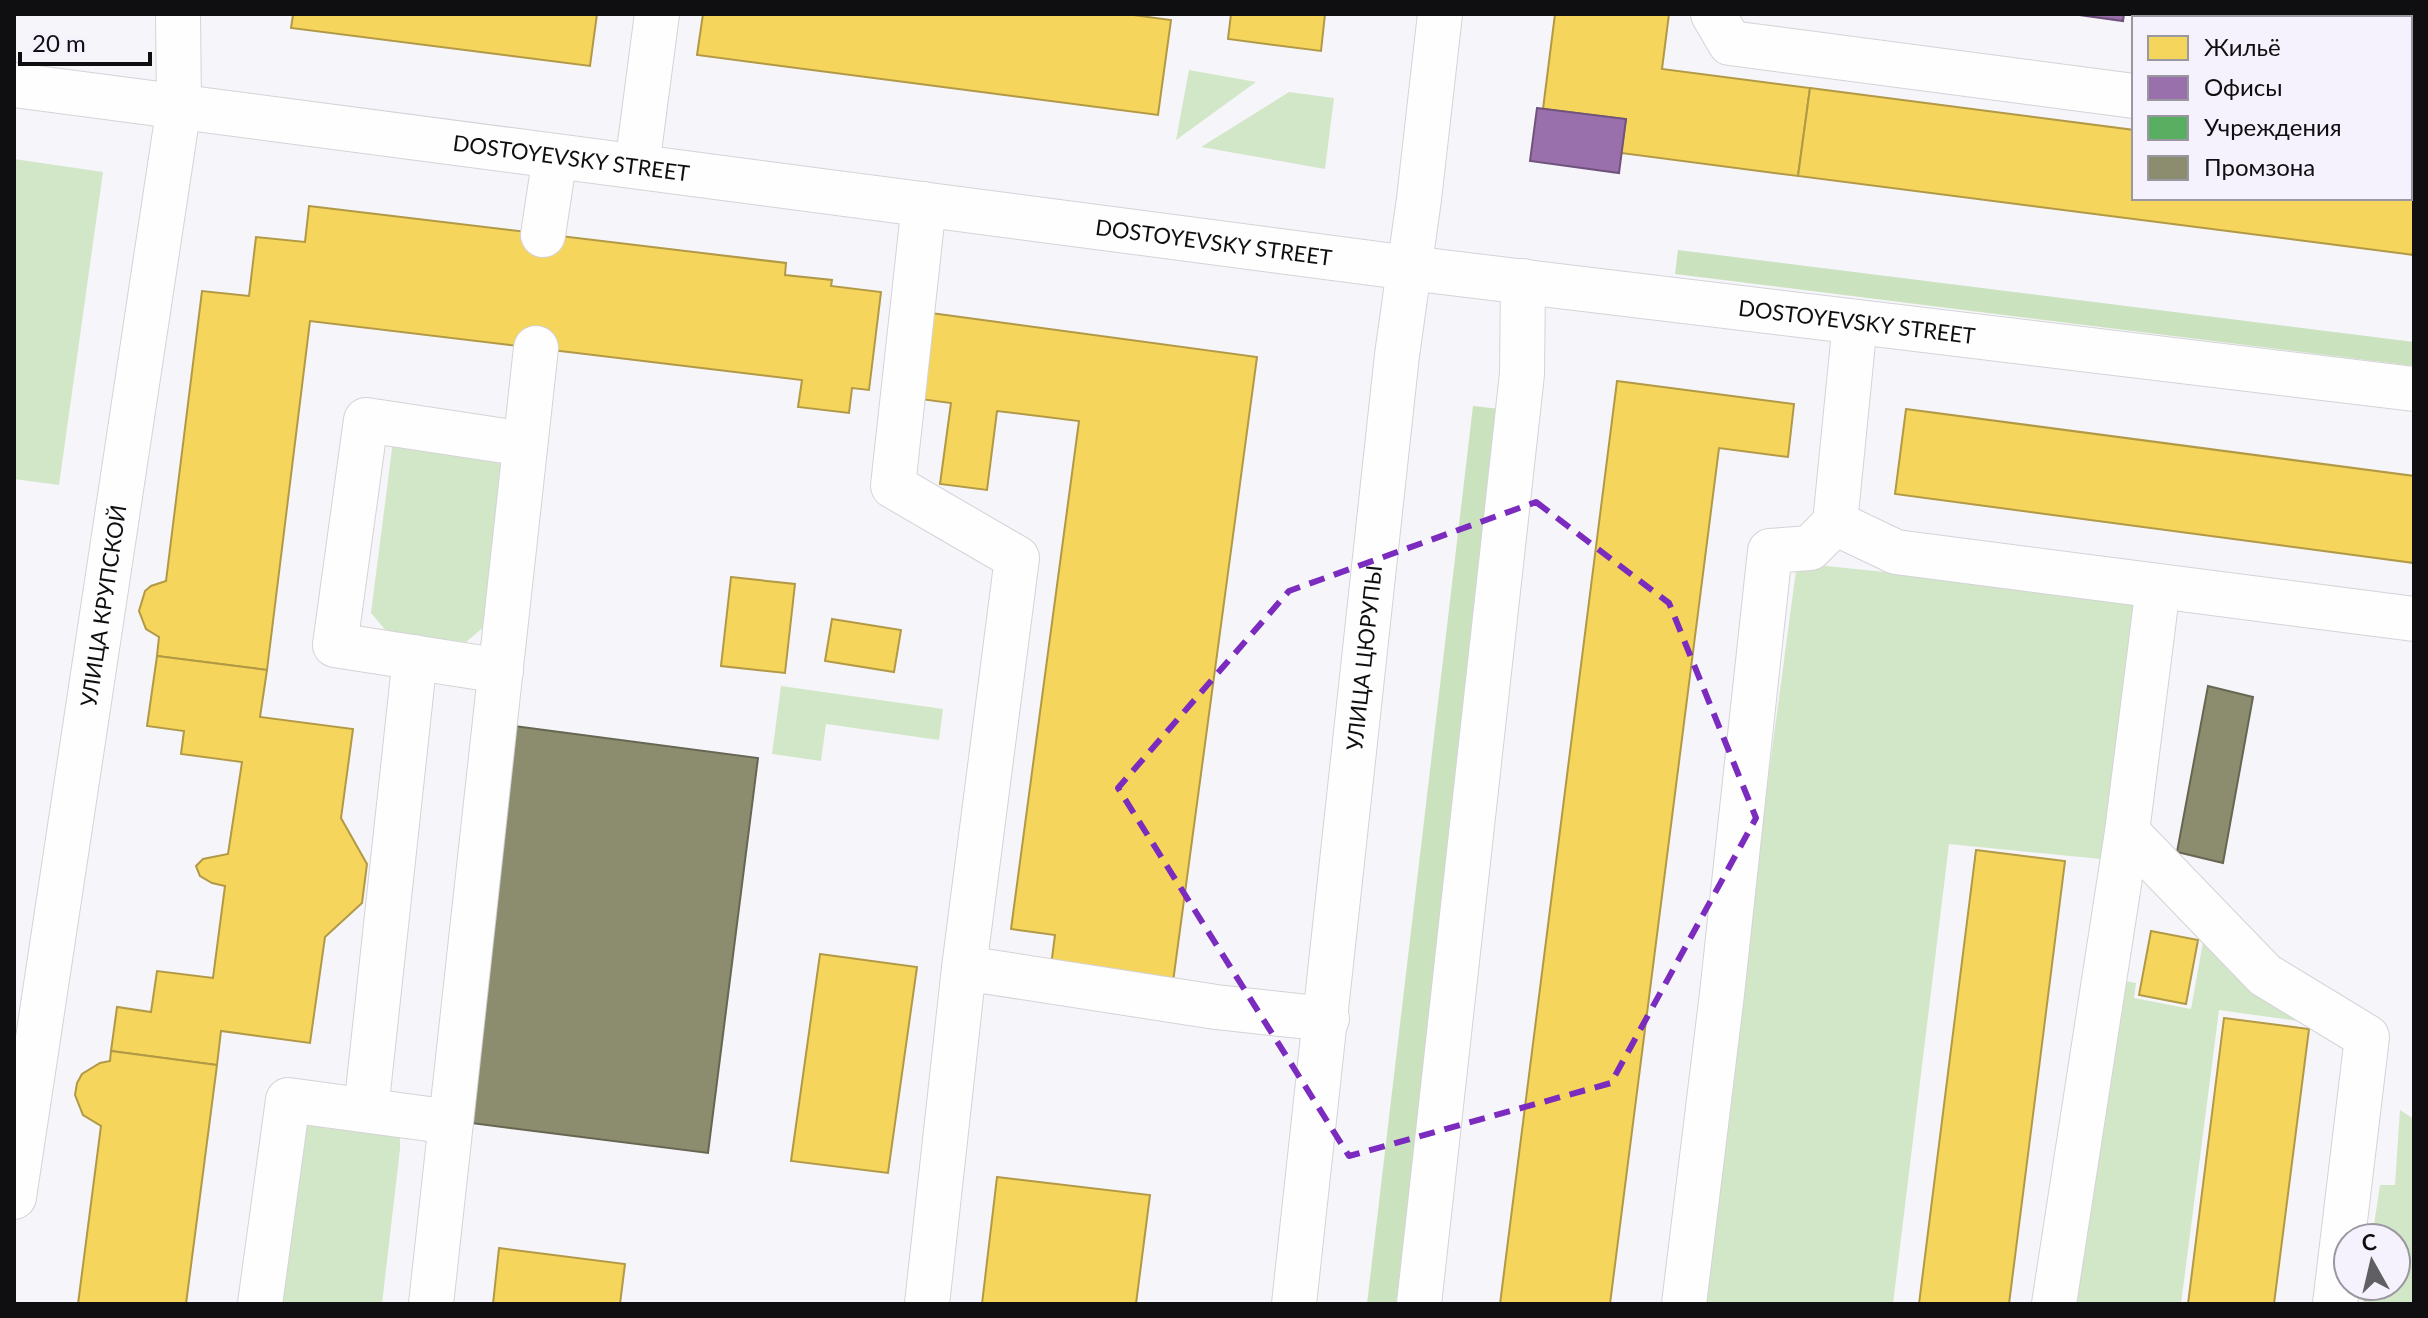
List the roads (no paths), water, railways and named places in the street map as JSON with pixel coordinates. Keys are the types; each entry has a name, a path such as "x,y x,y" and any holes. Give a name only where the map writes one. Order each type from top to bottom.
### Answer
{"street":[{"name":"УЛИЦА КРУПСКОЙ","path":"14,1197 179,106 178,14"},
{"path":"637,166 657,14"},
{"name":"УЛИЦА ЦЮРУПЫ","path":"1294,1304 1397,355 1440,14"},
{"path":"1713,14 1730,43 2132,96"},
{"name":"DOSTOYEVSKY STREET","path":"14,85 1409,268 2414,389"},
{"path":"543,235 555,156"},
{"path":"924,204 893,486 1017,558 964,968 927,1304"},
{"path":"1419,1304 1522,374 1523,281"},
{"path":"1684,1304 1722,994 1770,551 1810,548 1835,523 1855,322"},
{"path":"431,1304 536,348"},
{"path":"501,671 335,645 366,420 525,444"},
{"path":"1835,523 1896,552 2414,619"},
{"path":"2054,1304 2127,832 2158,587"},
{"path":"366,1110 415,657"},
{"path":"2127,832 2265,975 2367,1037 2335,1304"},
{"path":"964,968 1216,1007 1327,1019"},
{"path":"260,1304 288,1100 451,1122"}]}
